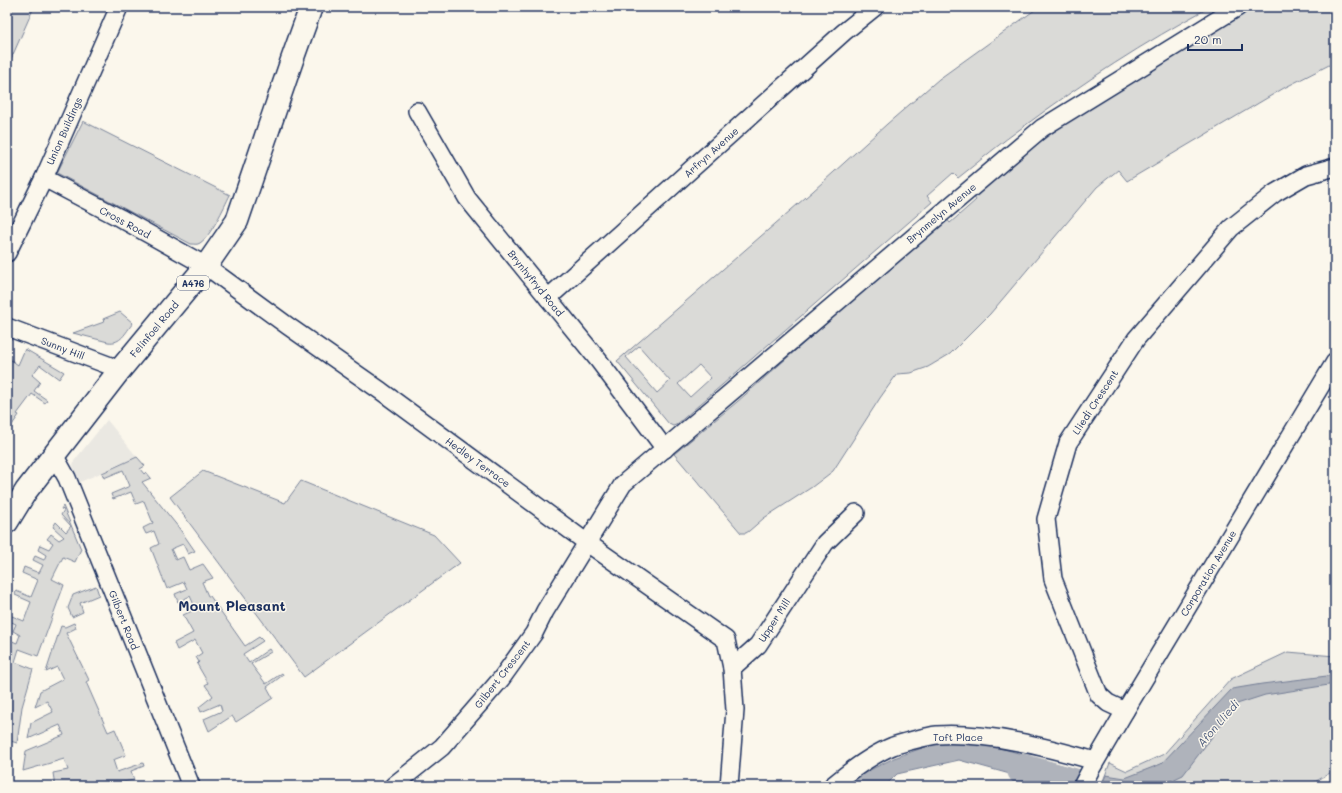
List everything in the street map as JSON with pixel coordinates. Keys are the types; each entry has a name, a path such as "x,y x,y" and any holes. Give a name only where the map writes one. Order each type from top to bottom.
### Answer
{"main road":[{"name":"Felinfoel Road","path":"7,522 26,491 119,371 206,266 237,221 311,7"}],"street":[{"name":"Union Buildings","path":"7,253 44,178 119,7"},
{"name":"Arfryn Avenue","path":"548,298 844,32 875,7"},
{"name":"Brynmelyn Avenue","path":"586,542 623,484 1042,128 1238,7"},
{"name":"Brynhyfryd Road","path":"417,111 467,198 600,361 665,449"},
{"name":"Lliedi Crescent","path":"1125,711 1108,703 1099,695 1053,579 1046,519 1068,443 1136,338 1231,228 1275,193 1306,175 1335,167"},
{"name":"Cross Road","path":"44,178 206,266"},
{"name":"Hedley Terrace","path":"206,266 381,391 586,542 726,640 732,668"},
{"name":"Sunny Hill","path":"7,327 108,365 119,371"},
{"name":"Corporation Avenue","path":"1082,786 1125,711 1335,362"},
{"name":"Gilbert Road","path":"54,455 67,478 191,786"},
{"name":"Upper Mill","path":"732,668 758,645 825,544 856,513"},
{"name":"Gilbert Crescent","path":"393,786 442,747 501,679 534,633 545,611 586,542"},
{"path":"729,786 735,710 732,668"},
{"name":"Toft Place","path":"832,786 857,766 893,746 936,735 985,737 1055,750 1093,765"}],"shaded area":[{"path":"7,7 34,7 7,68"},
{"path":"1039,7 1210,7 1162,34 1091,79 1015,133 958,178 953,173 927,196 932,202 676,425 673,426 669,424 617,361 813,191 939,79","holes":["639,346 670,381 657,393 626,357","699,365 711,378 690,397 678,384"]},
{"path":"1256,7 1335,7 1335,62 1284,88 1127,181 1118,170 1097,187 990,314 950,354 928,367 911,373 897,374 833,471 812,487 764,518 749,531 746,533 741,533 674,454 737,402 946,218 950,223 976,200 972,194 1033,147 1079,114 1197,40"},
{"path":"83,121 230,195 217,221 200,243 191,244 57,173"},
{"path":"120,312 133,323 120,340 108,342 73,333 104,322 103,319"},
{"path":"25,349 64,372 59,379 40,365 32,375 40,382 34,391 47,400 45,403 32,394 17,414 19,415 12,425 9,423 7,425 7,357 18,365"},
{"path":"107,420 137,457 80,482 73,466 74,461"},
{"path":"137,457 145,466 140,469 144,474 146,472 151,478 142,482 179,528 195,551 188,554 183,544 171,549 176,560 183,557 189,570 203,564 213,578 202,582 208,596 210,596 245,646 259,637 263,641 243,654 249,663 269,649 271,652 251,664 266,684 282,673 283,675 267,687 273,698 236,722 232,716 209,731 204,719 222,711 220,704 201,712 199,707 213,696 205,685 208,683 197,664 199,662 196,657 202,653 195,640 177,650 174,643 193,633 183,615 196,609 190,596 178,602 175,594 187,589 184,582 167,589 151,548 159,544 154,531 146,534 143,528 153,523 144,501 136,504 131,492 113,499 111,494 130,486 123,470 104,478 102,473"},
{"path":"203,471 285,503 301,481 434,535 460,563 304,677 170,497"},
{"path":"63,506 81,549 75,562 63,557 52,579 64,585 38,656 19,649 15,662 33,669 22,707 17,743 7,740 7,671 10,661 8,660 12,647 7,645 7,639 17,643 20,635 13,631 16,624 7,620 7,614 24,621 31,602 15,595 16,591 31,597 38,580 22,573 24,567 39,573 43,565 33,560 35,556 44,560 46,555 38,550 40,545 49,549 53,543 47,539 51,534 59,540 64,537 53,527 56,522 66,532 71,526 61,515 64,510 61,509"},
{"path":"96,586 99,595 80,603 83,612 72,617 68,608 73,595"},
{"path":"74,623 76,628 66,633 89,680 86,682 108,732 115,729 126,755 113,760 117,772 143,763 144,766 131,771 134,780 99,786 55,786 53,773 68,770 64,759 23,771 26,751 64,735 60,725 28,739 31,723 53,712 47,701 35,707 40,691 63,679 57,667 46,672 61,626 65,627"},
{"path":"1288,652 1335,656 1335,770 1308,786 1101,786 1110,763 1127,771 1164,754 1231,679"}],"water":[{"path":"1335,675 1335,684 1265,695 1237,704 1183,775 1160,786 1101,786 1106,775 1125,778 1161,764 1232,689"},
{"path":"975,741 1072,768 1063,786 1050,786 959,760 897,774 885,786 848,786 862,774 894,758 939,742"}],"waterway":[{"name":"Afon Lliedi","path":"1023,770 1080,786"}],"district":[{"name":"Mount Pleasant","path":"232,605"}]}
